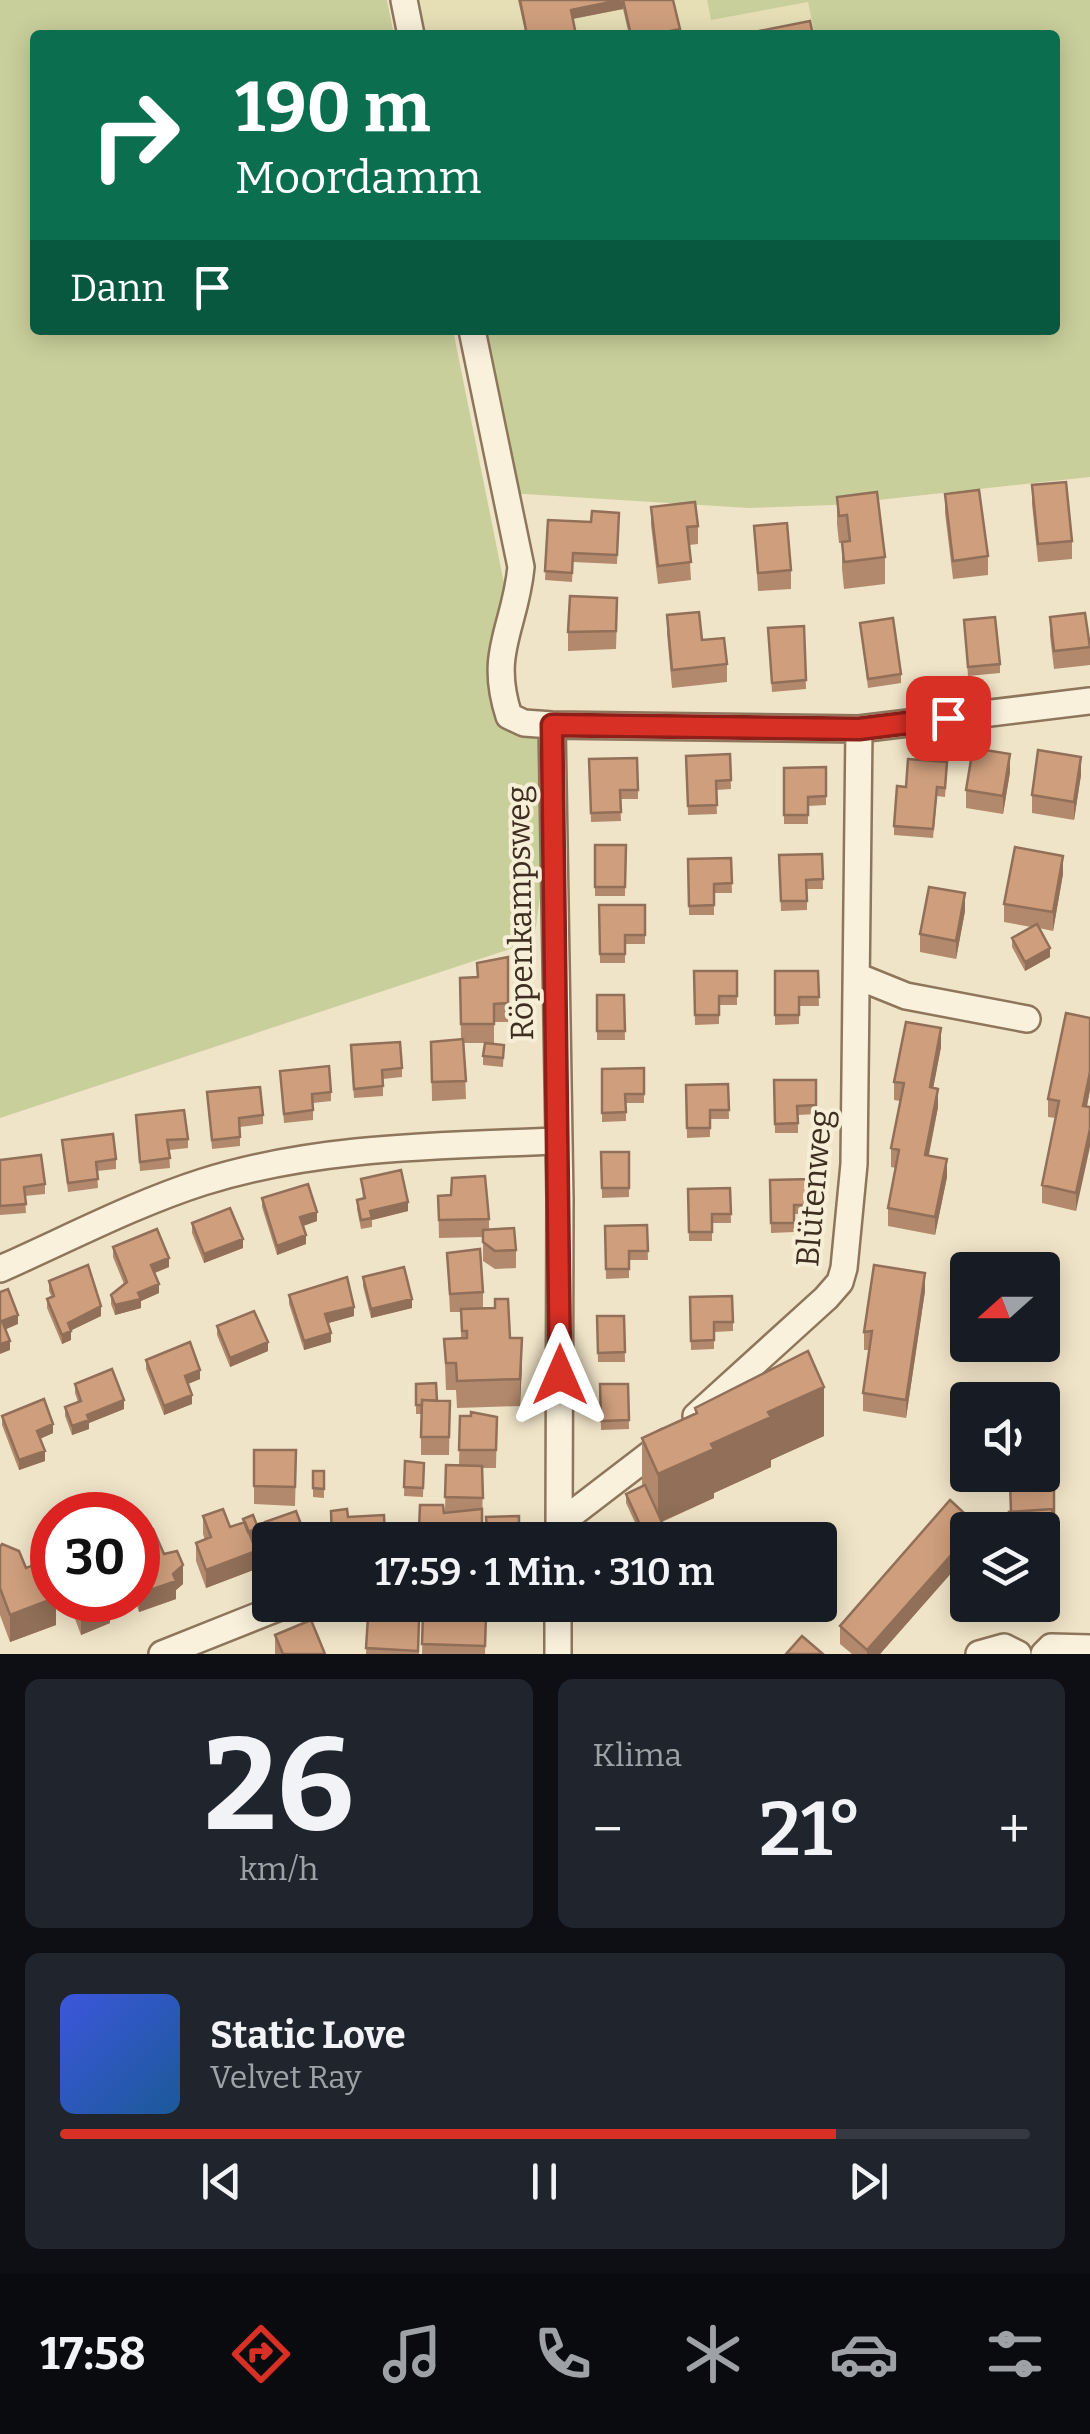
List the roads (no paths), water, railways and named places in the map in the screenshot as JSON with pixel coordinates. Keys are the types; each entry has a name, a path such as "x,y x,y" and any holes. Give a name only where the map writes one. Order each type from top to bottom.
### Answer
{"street":[{"path":"404,0 410,30"},
{"path":"473,335 522,567 518,599 499,658 498,682 510,716 524,723 552,725 859,729 1090,702"},
{"name":"Röpenkampsweg","path":"552,725 556,1141 560,1199 559,1522"},
{"name":"Blütenweg","path":"571,1522 778,1344 840,1282 854,1164 860,977 859,729"},
{"path":"860,977 906,996 1027,1019"},
{"path":"0,1269 201,1183 294,1160 389,1148 556,1141"},
{"path":"162,1654 252,1618"},
{"path":"558,1622 558,1654"},
{"path":"979,1654 1004,1647 1018,1654"},
{"path":"1044,1654 1051,1647 1090,1648"}]}
